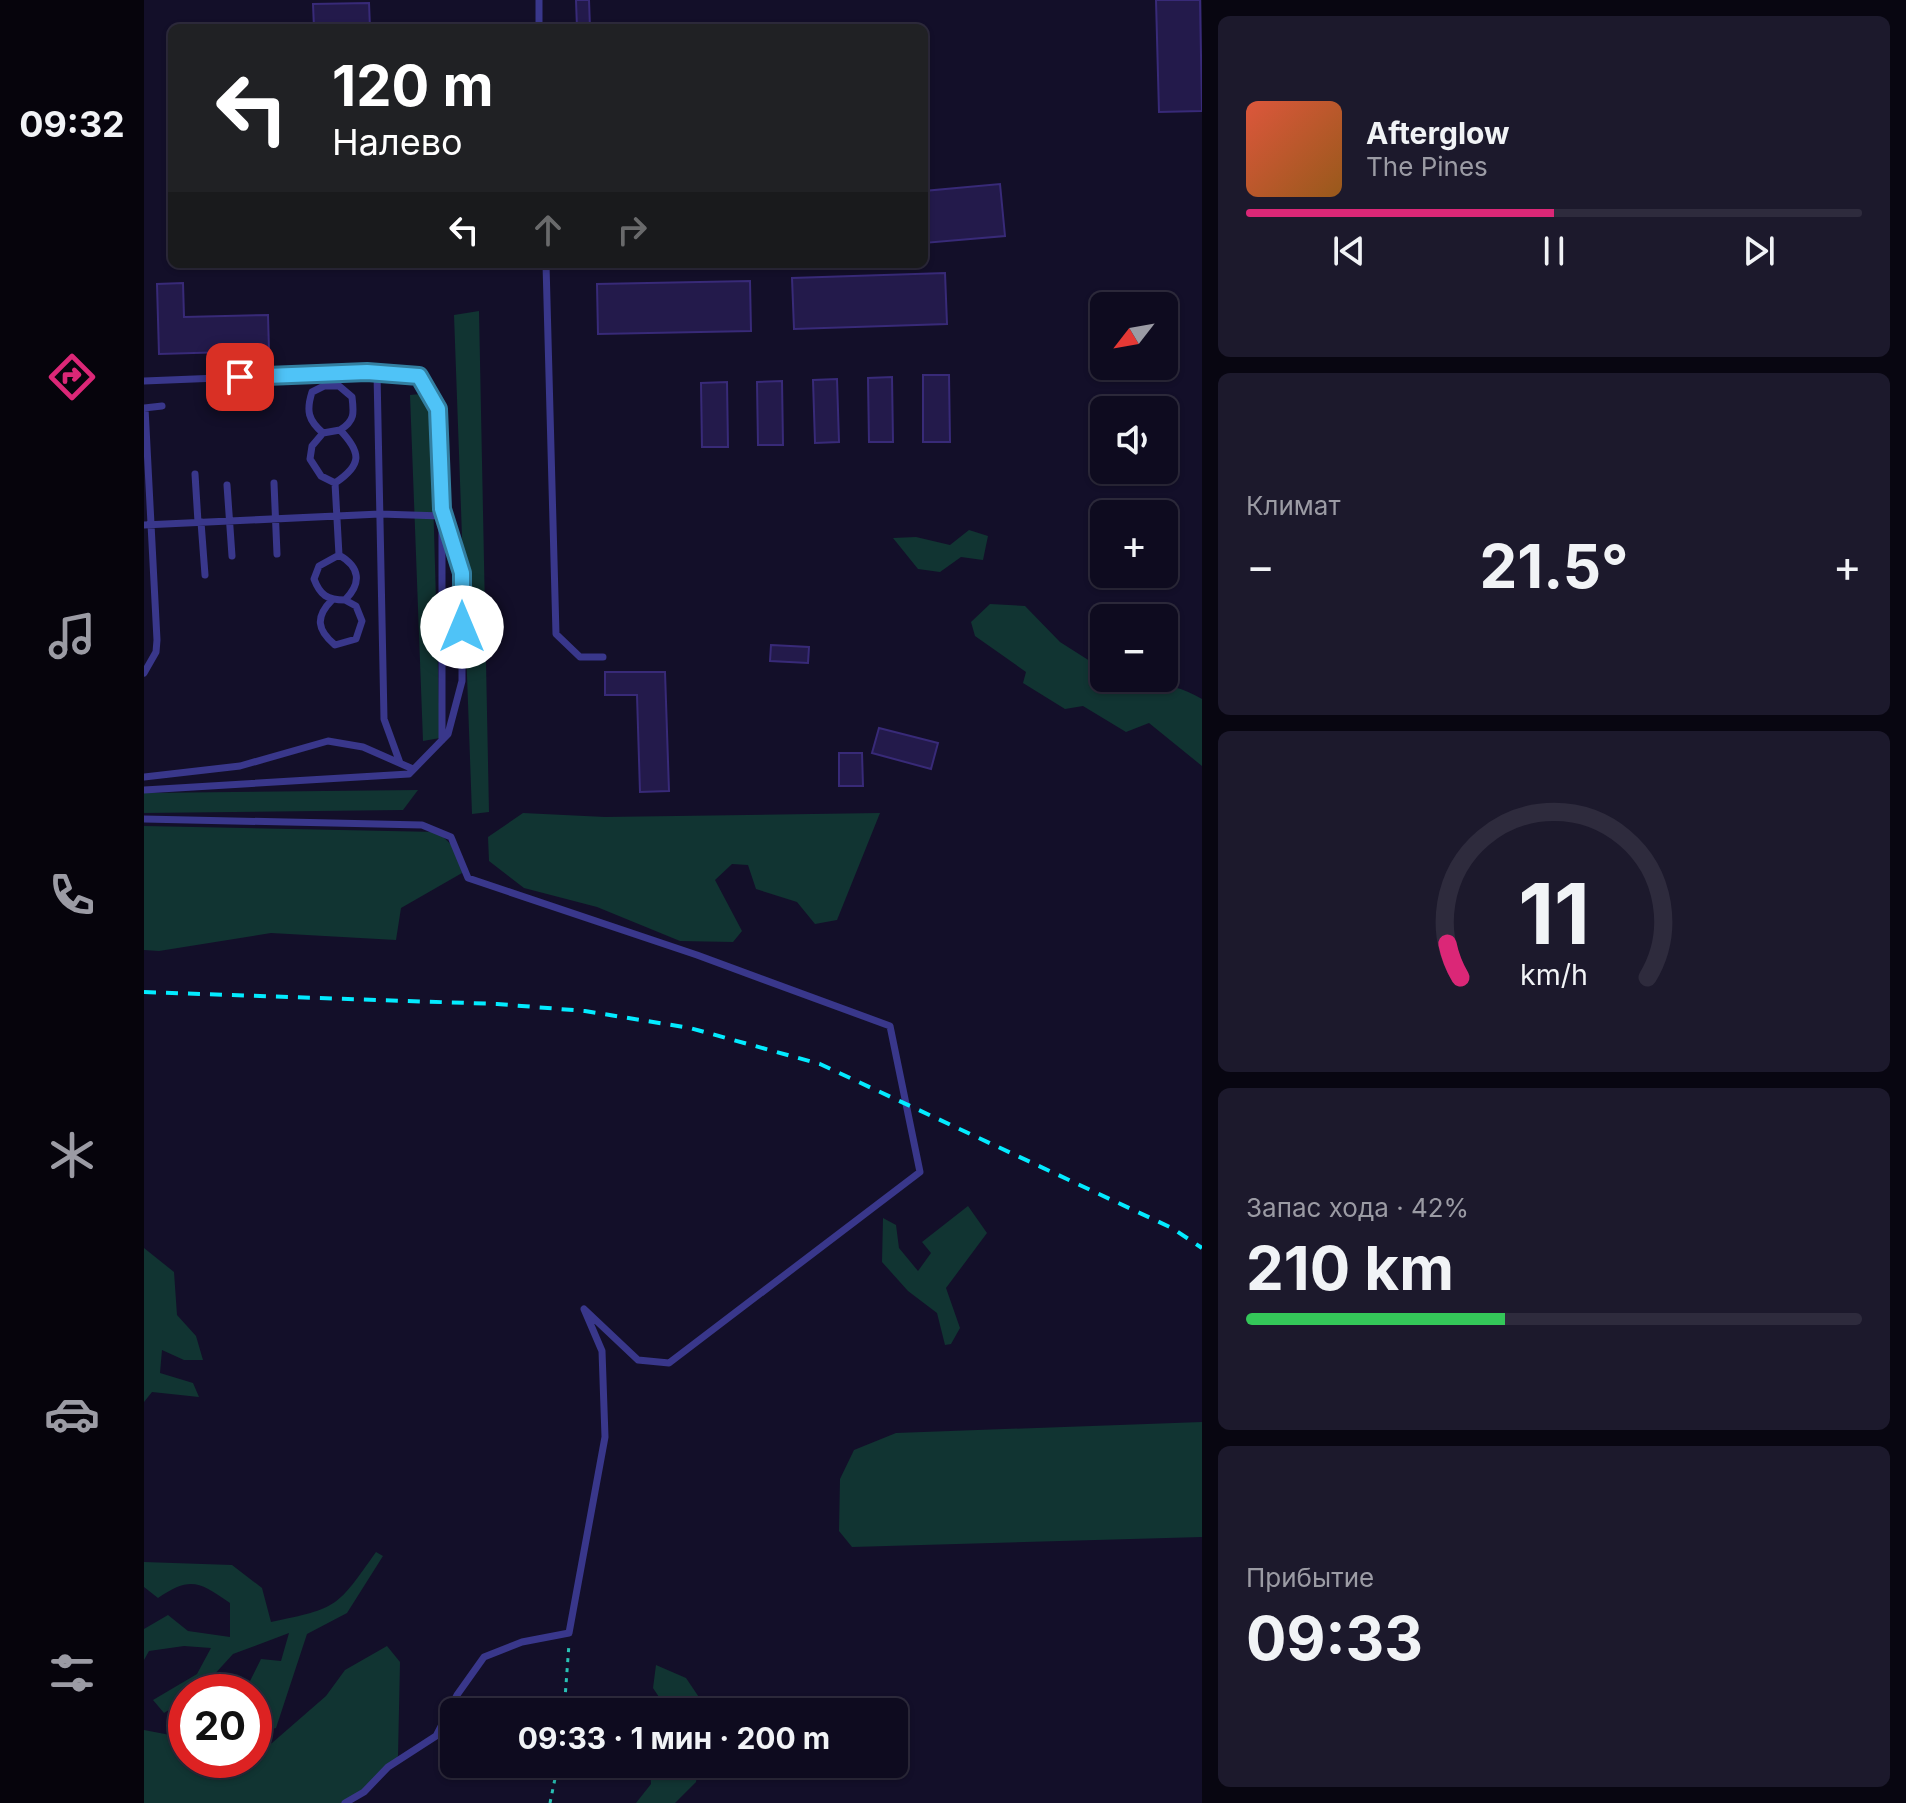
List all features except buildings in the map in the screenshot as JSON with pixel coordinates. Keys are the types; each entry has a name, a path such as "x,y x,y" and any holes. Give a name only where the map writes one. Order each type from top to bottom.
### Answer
{"lane":[{"path":"539,0 539,24"},
{"path":"546,268 556,634 580,657 603,657"},
{"path":"377,373 384,719 400,763"},
{"path":"144,381 377,373 419,376 438,409 442,513 442,740"},
{"path":"323,433 311,422 307,409 312,392 324,386 339,386 352,397 354,415 340,430 323,433 312,446 310,459 321,476 335,483"},
{"path":"144,673 156,652 157,640 147,524 144,408 162,406"},
{"path":"335,483 350,472 357,455 354,445 340,430"},
{"path":"195,474 205,575"},
{"path":"274,483 277,554"},
{"path":"335,483 339,555"},
{"path":"227,485 232,556"},
{"path":"147,524 442,513"},
{"path":"144,790 409,774 448,734 462,681 462,573 442,513"},
{"path":"339,555 353,563 358,578 355,590 345,600"},
{"path":"332,600 322,610 319,624 323,635 335,645 356,639 362,621 356,606 319,593 314,579 319,566 339,555"},
{"path":"144,777 240,766 328,741 363,747 413,769"},
{"path":"144,819 422,825 451,837 468,878 697,955 890,1026 920,1172 669,1363 638,1360 584,1309 602,1351 605,1437 569,1633 522,1642 484,1657 457,1695 436,1736 388,1767 364,1792 345,1803"}],"path":[{"path":"565,1698 569,1633"},
{"path":"550,1803 555,1778"}],"green space":[{"path":"479,311 489,812 472,814 454,315"},
{"path":"430,393 440,738 423,741 410,395"},
{"path":"969,530 988,536 983,560 961,557 940,572 918,569 893,538 916,537 950,545"},
{"path":"990,604 1025,606 1060,642 1090,661 1090,692 1178,692 1178,688 1202,699 1202,766 1149,723 1126,732 1083,706 1065,709 1023,683 1026,672 975,636 971,622"},
{"path":"418,790 403,810 144,813 144,793"},
{"path":"523,813 605,817 880,813 837,920 815,924 797,902 756,889 748,865 732,864 715,880 742,931 733,942 680,941 597,907 524,888 489,861 488,837"},
{"path":"144,826 438,832 461,854 462,873 401,908 396,940 271,933 159,951 144,950"},
{"path":"968,1206 987,1233 946,1288 960,1328 951,1344 945,1345 937,1313 908,1291 882,1262 883,1218 896,1225 899,1248 918,1271 931,1253 922,1242"},
{"path":"144,1248 174,1272 177,1315 196,1336 203,1360 184,1360 162,1350 160,1373 193,1383 199,1397 152,1392 144,1402"},
{"path":"1202,1422 1202,1537 852,1547 839,1531 840,1479 854,1450 896,1433"},
{"path":"376,1552 383,1556 347,1613 307,1634 276,1728 272,1729 272,1674 254,1674 261,1659 281,1661 289,1633 233,1654 215,1674 197,1674 211,1648 184,1646 149,1651 144,1660 144,1629 168,1615 188,1631 230,1637 230,1603 195,1584 179,1587 158,1598 144,1587 144,1562 232,1565 262,1588 271,1622 324,1608 344,1595"},
{"path":"387,1646 400,1662 398,1756 369,1789 347,1803 144,1803 144,1730 168,1735 168,1778 272,1778 272,1743 326,1696 345,1670"},
{"path":"656,1665 686,1678 700,1698 660,1698 653,1688"},
{"path":"168,1691 168,1710 164,1713 153,1700"},
{"path":"651,1778 697,1778 675,1803 636,1803 651,1784"}],"railway":[{"path":"144,992 497,1004 585,1011 690,1028 820,1064 1172,1228 1202,1248"}],"route":[{"path":"240,377 367,372 419,376 438,409 442,509 462,573 462,627"}]}
